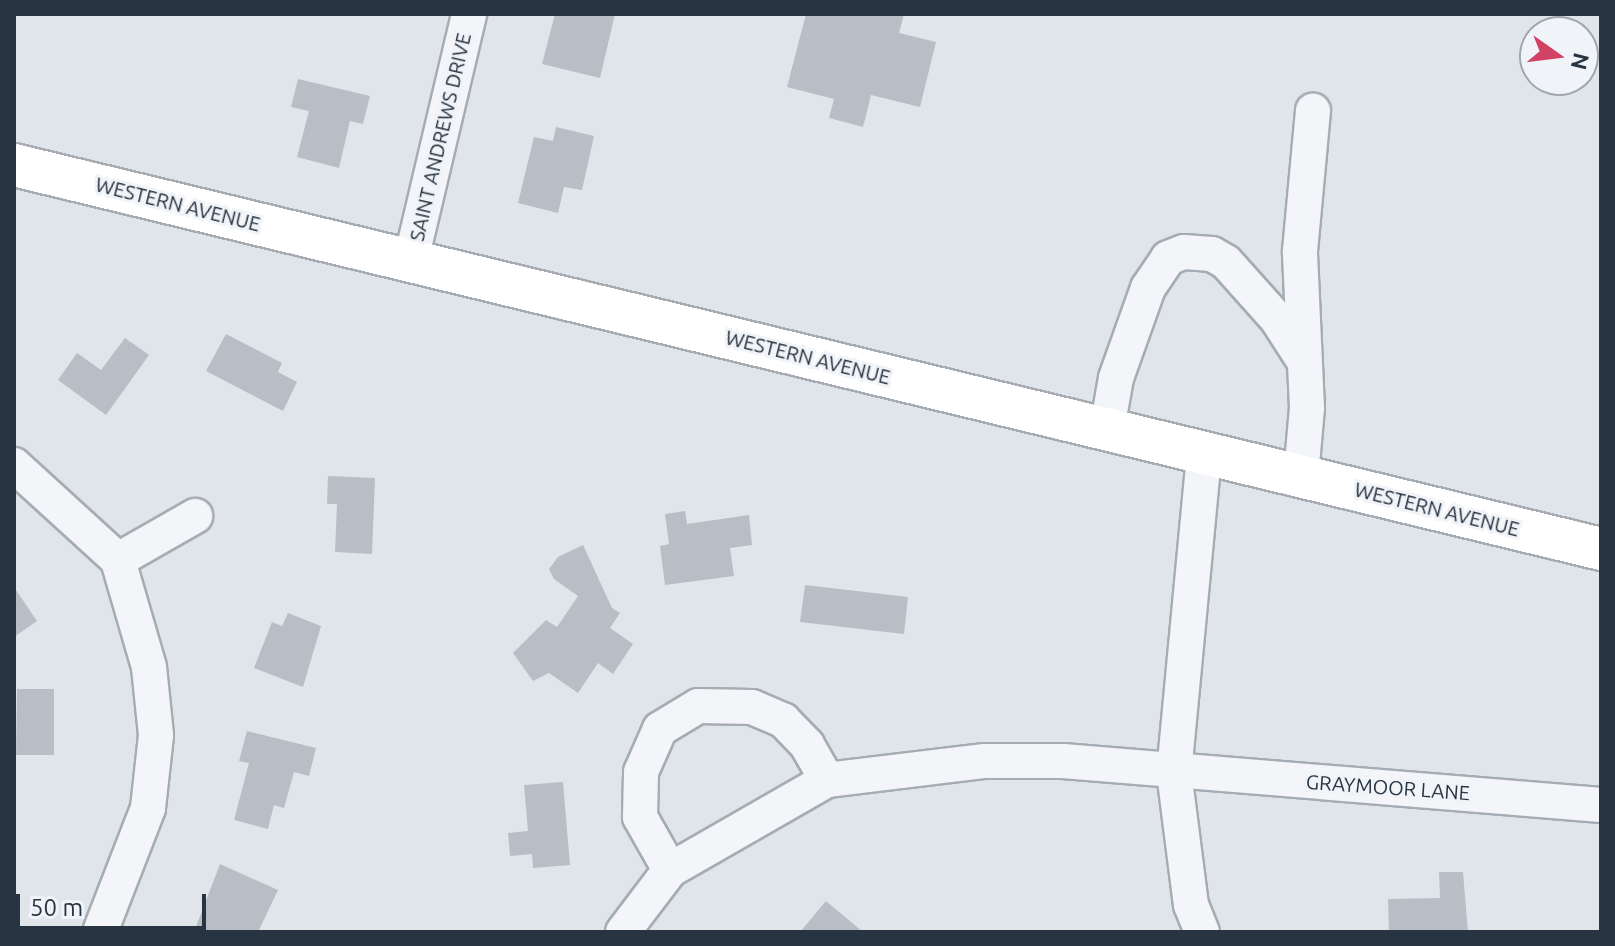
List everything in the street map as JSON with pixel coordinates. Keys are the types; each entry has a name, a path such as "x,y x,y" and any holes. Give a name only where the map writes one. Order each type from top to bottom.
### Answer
{"main road":[{"name":"WESTERN AVENUE","path":"14,165 1601,549"}],"street":[{"name":"SAINT ANDREWS DRIVE","path":"411,260 469,14"},
{"path":"1301,476 1307,408 1300,251 1313,111"},
{"path":"1107,429 1116,378 1148,288 1168,258 1184,252 1212,254 1226,262 1277,319 1304,361"},
{"path":"1202,932 1191,905 1174,773 1204,453"},
{"path":"14,465 118,560 149,667 156,735 148,808 100,932"},
{"path":"118,560 195,516"},
{"path":"670,870 640,817 641,772 660,729 698,706 752,707 783,720 807,745 827,780"},
{"name":"GRAYMOOR LANE","path":"623,932 670,870 827,780 985,761 1063,761 1174,773 1535,796 1601,805"}],"building":[{"path":"555,14 615,14 600,78 542,64"},
{"path":"806,14 904,14 899,33 936,42 920,107 871,95 863,127 829,118 834,99 787,87"},
{"path":"298,79 370,96 363,124 350,121 339,168 297,157 309,111 291,107"},
{"path":"556,127 594,136 582,190 564,187 558,213 518,203 534,137 553,141"},
{"path":"226,334 282,363 278,372 297,382 283,411 206,371"},
{"path":"125,338 149,355 106,415 58,380 77,353 101,370"},
{"path":"328,476 375,478 372,554 335,552 337,504 327,504"},
{"path":"685,511 687,524 749,515 752,545 730,548 734,576 665,585 660,546 669,544 665,514"},
{"path":"583,545 612,608 620,613 610,628 633,644 613,674 598,663 578,693 549,673 533,681 513,653 546,620 557,627 578,596 554,579 549,569 558,557"},
{"path":"805,585 908,597 904,634 800,622"},
{"path":"14,587 37,621 14,637"},
{"path":"288,613 321,626 303,687 254,668 272,622 282,626"},
{"path":"17,689 54,689 54,755 16,755"},
{"path":"247,731 316,748 309,776 294,772 284,808 274,805 268,829 234,820 249,763 239,761"},
{"path":"563,782 570,865 533,868 532,854 510,856 508,833 528,831 524,785"},
{"path":"220,864 278,890 258,932 194,932"},
{"path":"1439,872 1463,872 1468,932 1389,932 1388,899 1440,898"},
{"path":"826,901 863,932 800,932"}]}
